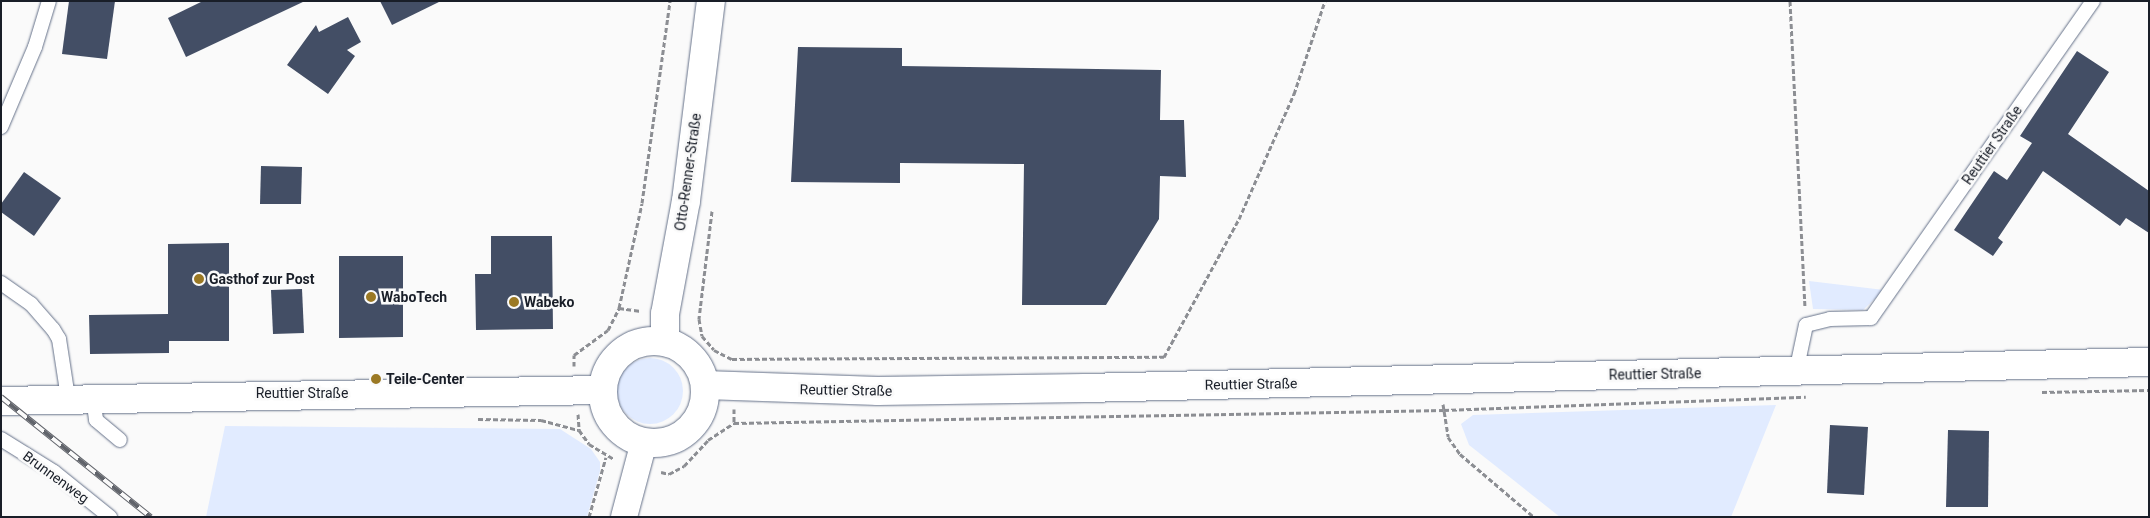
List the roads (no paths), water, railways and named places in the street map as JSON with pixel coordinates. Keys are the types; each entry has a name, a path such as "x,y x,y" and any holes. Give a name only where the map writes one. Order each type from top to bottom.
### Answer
{"main road":[{"name":"Otto-Renner-Straße","path":"665,342 665,314 686,201 711,1"},
{"path":"665,342 692,357 705,385 701,412 684,433 641,455 614,424 602,390 610,365 628,347 665,342"},
{"name":"Reuttier Straße","path":"705,385 878,391 1796,372 2149,362"},
{"name":"Reuttier Straße","path":"1,401 77,402 602,390"}],"street":[{"path":"624,517 641,455"}],"lane":[{"path":"1,126 35,47 49,1"},
{"name":"Reuttier Straße","path":"1796,372 1806,325 1830,319 1871,318 2093,1"},
{"path":"1,283 31,304 53,329 77,402 120,440"},
{"name":"Brunnenweg","path":"1,439 54,472 110,517"}],"railway":[{"path":"1,397 151,517"}],"place":[{"name":"Gasthof zur Post","path":"199,279"},
{"name":"WaboTech","path":"371,297"},
{"name":"Wabeko","path":"514,302"},
{"name":"Teile-Center","path":"376,379"}]}
